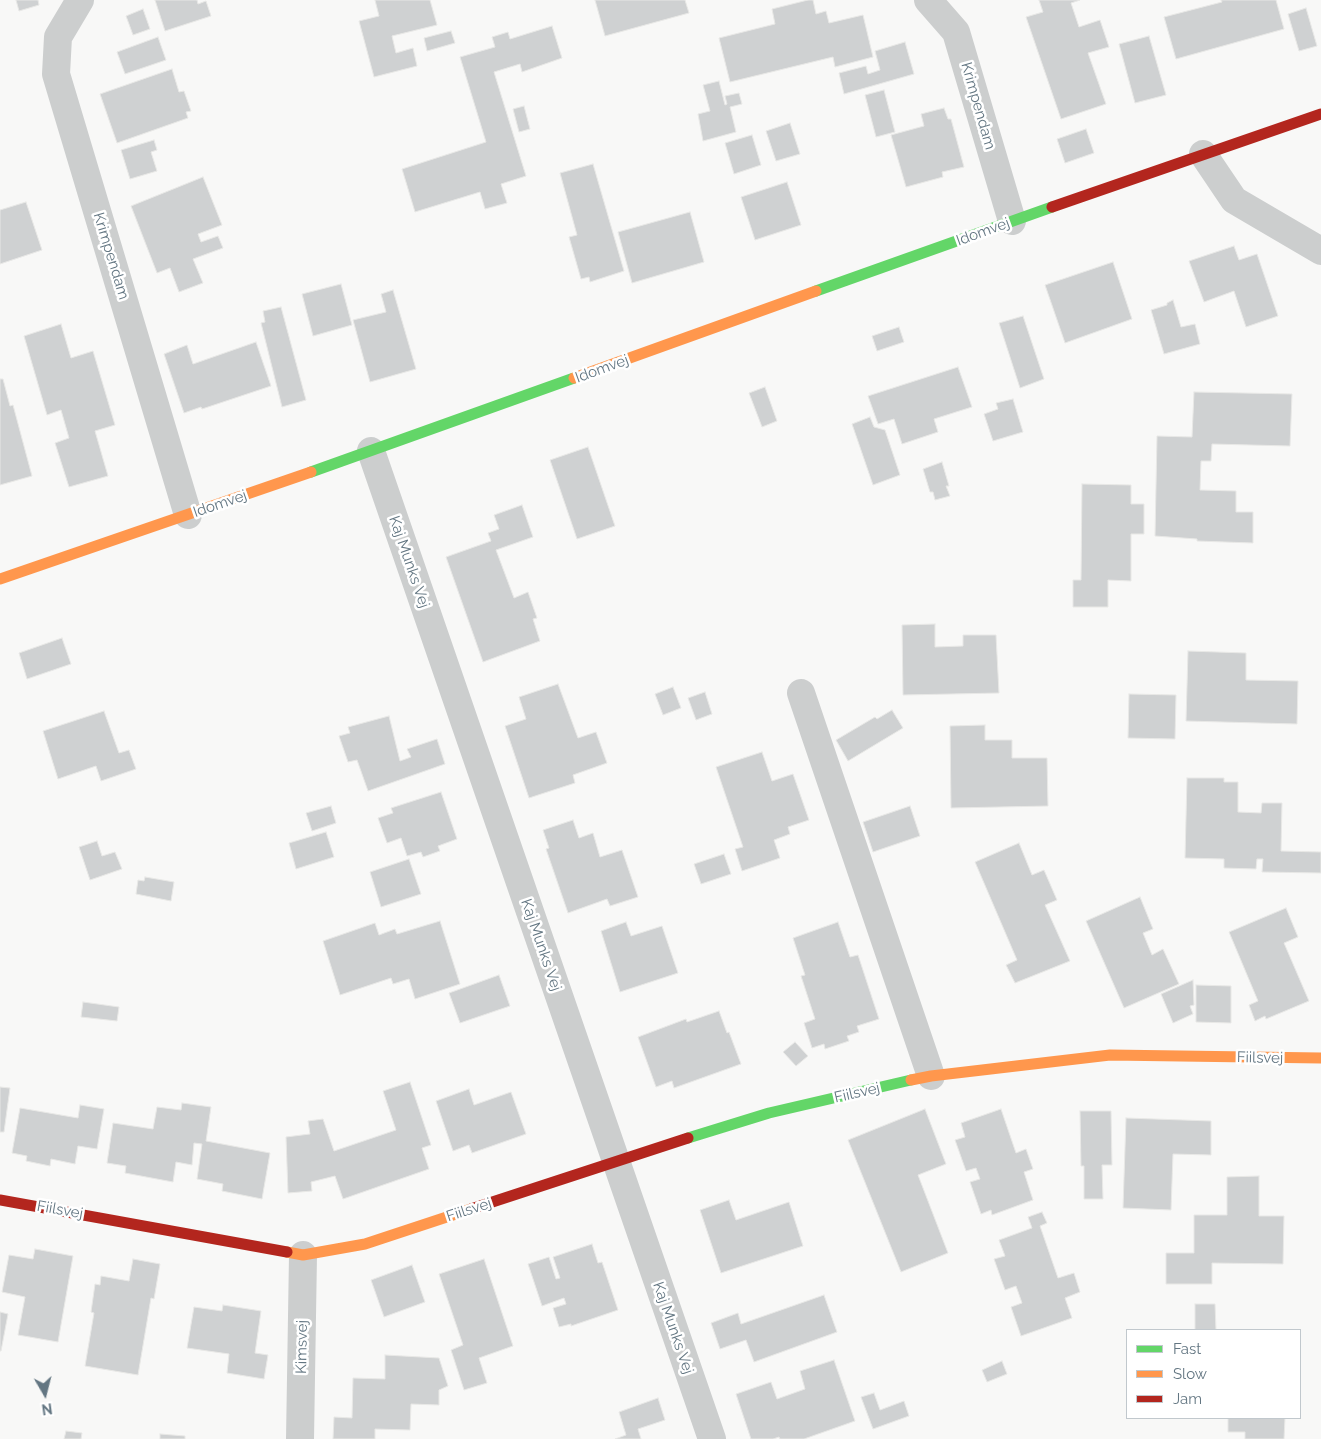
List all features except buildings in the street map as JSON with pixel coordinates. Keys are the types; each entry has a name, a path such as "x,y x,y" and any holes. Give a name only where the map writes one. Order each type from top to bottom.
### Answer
{"street":[{"name":"Krimpendam","path":"80,0 58,37 56,74 188,515"},
{"name":"Krimpendam","path":"928,0 956,32 1012,221"},
{"name":"Idomvej","path":"0,579 371,451 1012,221 1321,114"},
{"path":"1202,154 1234,200 1321,251"},
{"name":"Kaj Munks Vej","path":"371,451 712,1439"},
{"path":"800,693 931,1076"},
{"name":"Fiilsvej","path":"0,1200 303,1255 365,1244 615,1161 769,1113 931,1076 1110,1055 1321,1058"},
{"name":"Kimsvej","path":"300,1439 303,1255"}],"traffic: fast":[{"path":"816,291 1052,207"},
{"path":"311,472 574,378"},
{"path":"688,1138 769,1113 911,1080"}],"traffic: slow":[{"path":"574,378 816,291"},
{"path":"0,579 311,472"},
{"path":"911,1080 1110,1055 1321,1058"},
{"path":"287,1252 303,1255 365,1244 471,1209"}],"traffic: jam":[{"path":"1052,207 1321,114"},
{"path":"471,1209 688,1138"},
{"path":"0,1200 287,1252"}]}
